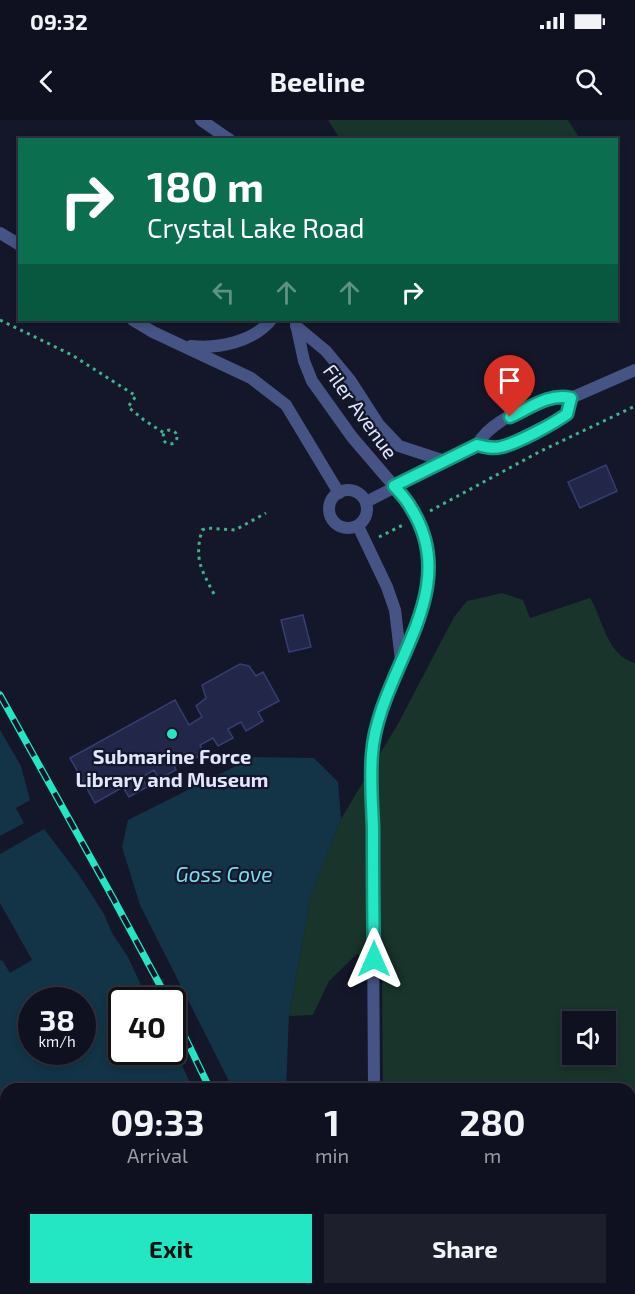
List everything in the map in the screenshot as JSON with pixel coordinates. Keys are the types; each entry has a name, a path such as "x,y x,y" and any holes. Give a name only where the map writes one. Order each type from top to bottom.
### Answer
{"street":[{"path":"201,120 227,138"},
{"path":"0,232 18,244"},
{"path":"135,321 153,332 251,378 286,405 339,493"},
{"path":"181,345 209,348 240,341 266,326 270,321"},
{"path":"295,323 331,357 350,380 379,425 399,446 445,461"},
{"name":"Filer Avenue","path":"295,323 304,361 312,381 352,437 411,507 424,534 429,568 426,599 414,634 401,660 378,719 372,754 374,1083"},
{"path":"366,502 477,445 482,435 492,426 547,399 571,398 635,370"},
{"path":"477,445 489,448 503,447 567,414 571,398"},
{"path":"354,492 366,502 367,513 358,526 343,527 334,522 331,517 331,503 339,493 354,492"},
{"path":"358,526 387,586 395,610 401,660"}],"path":[{"path":"0,320 72,355 136,396 128,407 164,433"},
{"path":"435,508 539,452 635,406"},
{"path":"168,430 174,431 176,440 173,443 167,443 163,438 164,433 168,430"},
{"path":"214,594 198,562 197,548 202,530 207,528 235,530 266,513"},
{"path":"376,538 405,524"}],"green space":[{"path":"328,120 568,120 579,138 339,138"},
{"path":"502,593 523,600 530,618 590,598 612,645 618,653 635,663 635,1083 383,1083 382,974 357,954 329,981 313,1015 289,1016 311,893 341,819 399,722 454,617 467,601"}],"water":[{"path":"0,730 21,766 30,800 16,808 24,823 0,836"},
{"name":"Goss Cove","path":"254,757 314,758 338,782 341,819 311,894 289,1016 286,1083 230,1083 186,996 186,987 181,987 140,905 122,847 128,820"},
{"path":"44,829 79,875 104,914 142,987 108,987 108,1065 182,1065 190,1083 0,1083 0,961 2,960 10,973 32,960 0,903 0,854"}],"building":[{"path":"606,465 617,491 580,508 568,482"},
{"path":"303,615 311,647 289,652 281,620"},
{"name":"Submarine Force Library and Museum","path":"240,664 249,666 256,676 263,672 279,701 258,712 263,721 246,731 241,722 228,729 233,738 218,746 213,738 200,745 204,753 189,762 185,753 172,760 176,770 159,779 154,770 142,777 147,787 129,797 123,787 95,803 70,758 175,700 189,725 202,717 196,706 206,698 202,685"}],"railway":[{"path":"0,695 161,987"},
{"path":"186,1039 207,1083"}],"place":[{"name":"Submarine Force Library and Museum","path":"172,734"}],"route":[{"path":"374,959 372,754 378,719 401,660 414,634 426,599 429,568 424,534 411,507 394,486 477,445 489,448 503,447 567,414 571,398 547,399 510,417"}]}
